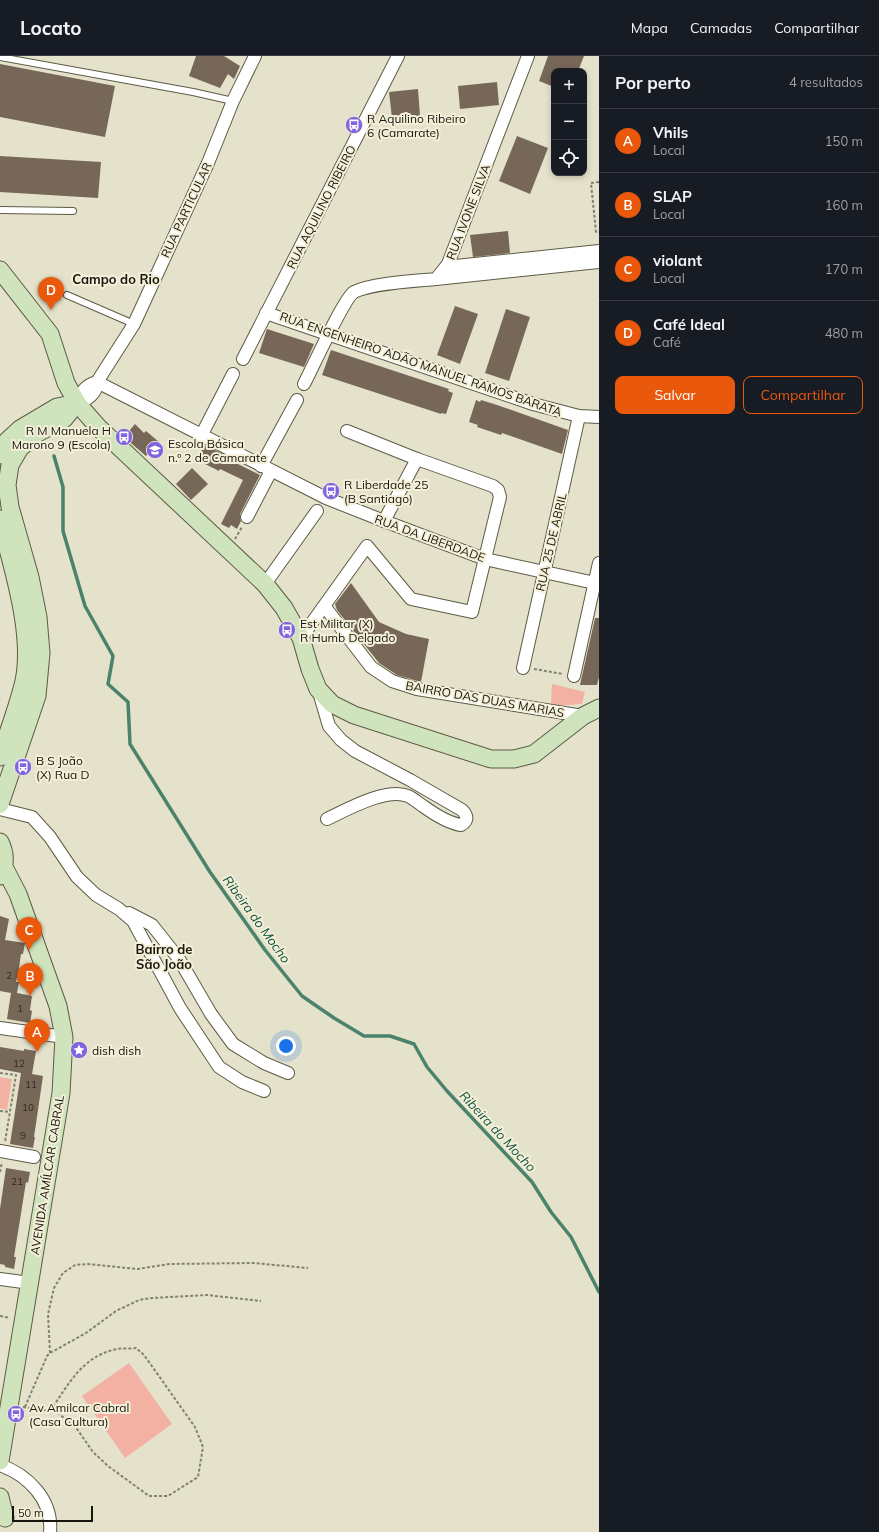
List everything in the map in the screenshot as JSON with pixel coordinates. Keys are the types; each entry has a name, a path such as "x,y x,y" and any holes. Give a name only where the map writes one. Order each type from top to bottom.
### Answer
{"street":[{"name":"RUA PARTICULAR","path":"77,402 80,393 92,383 97,382 134,324 208,163 233,101 255,56"},
{"name":"RUA AQUILINO RIBEIRO","path":"243,358 398,56"},
{"name":"RUA IVONE SILVA","path":"436,279 448,264 528,56"},
{"path":"446,267 599,251"},
{"path":"304,384 342,307 352,293 366,288 436,279 599,262"},
{"path":"0,270 50,334 66,383 77,402 99,428 265,584 284,608 301,638 329,726 341,740 355,751 462,810 466,814 467,819 465,823 461,825 452,823 422,806 408,796 393,794 382,796 327,819"},
{"name":"RUA ENGENHEIRO ADÃO MANUEL RAMOS BARATA","path":"266,312 533,404 579,416 599,417"},
{"path":"201,436 233,374"},
{"name":"RUA DA LIBERDADE","path":"97,382 266,469 326,498 485,559 597,584"},
{"path":"247,517 266,469 297,400"},
{"path":"0,455 7,441 20,429 57,407 77,402"},
{"path":"0,804 37,696 41,653 38,617 30,577 10,507 6,485 10,465 20,448 36,434 64,419 77,402"},
{"name":"RUA 25 DE ABRIL","path":"523,668 579,416"},
{"path":"301,638 368,546 411,599 472,612 500,497 498,490 494,486 417,459 347,431"},
{"path":"384,521 417,459"},
{"path":"265,584 317,512"},
{"path":"0,519 16,583 27,640 24,681 0,757"},
{"path":"574,676 597,584 599,563"},
{"name":"BAIRRO DAS DUAS MARIAS","path":"325,607 371,667 392,681 417,689 583,716"},
{"path":"318,689 332,704 354,715 491,759 514,759 534,754 583,716 599,708"},
{"path":"0,809 32,816 50,837 76,877 96,895 152,925 179,959 211,1014 234,1044 264,1063 288,1073"},
{"path":"0,842 5,855 2,871"},
{"name":"AVENIDA AMÍLCAR CABRAL","path":"0,1461 17,1406 30,1283 61,1093 64,1037 58,1006 18,894 2,871"},
{"path":"0,888 18,894"},
{"path":"119,908 133,921 180,1008 219,1067 242,1082 264,1091"},
{"path":"0,1028 64,1037"},
{"path":"2,1152 34,1157"},
{"path":"0,1278 30,1283"},
{"path":"0,1465 12,1470 27,1480 38,1491 48,1510 50,1532"},
{"path":"0,1497 4,1521"}],"lane":[{"path":"0,57 193,92 233,101"},
{"path":"0,210 73,211"},
{"path":"67,295 134,324"}],"path":[{"path":"599,182 590,183 596,232 599,232"},
{"path":"229,550 247,517"},
{"path":"523,668 574,676"},
{"path":"0,1073 16,1075 2,1152"},
{"path":"0,1111 10,1112"},
{"path":"50,1353 48,1314 54,1288 63,1273 75,1265 88,1264 138,1269 169,1264 253,1263 308,1268"},
{"path":"50,1411 84,1364 98,1355 117,1349 136,1348 144,1355 195,1427 203,1447 198,1477 168,1496 149,1496 108,1466 94,1452 77,1429 57,1412 50,1411 17,1406 50,1353 86,1332 116,1311 139,1300 208,1295 261,1301"}],"shaded area":[{"path":"552,684 585,692 582,704 551,706"},
{"path":"0,1077 12,1079 7,1110 0,1108"},
{"path":"129,1363 172,1424 125,1458 82,1396"}],"building":[{"path":"196,56 224,56 240,66 234,79 228,74 220,88 189,76"},
{"path":"548,56 584,56 579,68 551,68 551,86 539,81"},
{"path":"0,64 115,86 105,137 0,117"},
{"path":"497,82 499,105 460,109 458,86"},
{"path":"418,89 420,116 392,118 389,92"},
{"path":"517,136 548,148 530,194 499,181"},
{"path":"0,156 101,162 98,198 0,192"},
{"path":"508,231 510,253 473,257 470,235"},
{"path":"455,306 478,314 460,364 437,355"},
{"path":"506,309 530,317 509,381 485,373"},
{"path":"267,329 314,344 304,367 259,353"},
{"path":"331,350 449,389 448,391 453,393 446,414 441,414 322,375"},
{"path":"476,400 497,405 568,430 562,454 502,433 501,435 477,427 478,425 469,422"},
{"path":"135,424 144,433 146,431 159,442 146,456 124,437"},
{"path":"204,445 260,475 240,514 241,521 237,529 231,525 229,528 221,524 243,480 220,469 219,471 197,460"},
{"path":"192,468 208,484 191,500 176,484"},
{"path":"351,583 379,622 406,634 429,639 421,682 397,675 379,663 337,610 335,604"},
{"path":"595,618 599,618 599,677 597,685 580,685"},
{"path":"0,916 9,919 5,940 25,943 23,954 21,954 16,982 19,982 17,993 32,996 30,1023 7,1019 11,993 0,991"},
{"path":"0,1047 24,1051 24,1049 36,1051 32,1074 43,1076 33,1148 10,1144 21,1073 0,1069"},
{"path":"6,1168 30,1172 28,1183 26,1182 14,1257 16,1257 14,1269 0,1264 0,1209"}],"waterway":[{"name":"Ribeira do Mocho","path":"54,456 63,487 63,531 85,606 113,656 108,684 128,702 130,744 210,872 265,950 302,996 364,1036 390,1036 414,1044 427,1067 447,1091 532,1182 551,1212 571,1237 599,1292"}],"place":[{"name":"R Aquilino Ribeiro 6 (Camarate)","path":"354,125"},
{"name":"Café Ideal","path":"51,310"},
{"name":"R M Manuela H Marono 9 (Escola)","path":"124,437"},
{"name":"Escola Básica n.º 2 de Camarate","path":"155,450"},
{"name":"R Liberdade 25 (B Santiago)","path":"331,491"},
{"name":"Est Militar (X) R Humb Delgado","path":"287,630"},
{"name":"B S João (X) Rua D","path":"23,767"},
{"name":"violant","path":"29,950"},
{"name":"SLAP","path":"30,996"},
{"name":"dish dish","path":"79,1050"},
{"name":"Vhils","path":"37,1052"},
{"name":"Av Amilcar Cabral (Casa Cultura)","path":"16,1414"}],"district":[{"name":"Campo do Rio","path":"116,279"},
{"name":"Bairro de São João","path":"164,956"}]}
